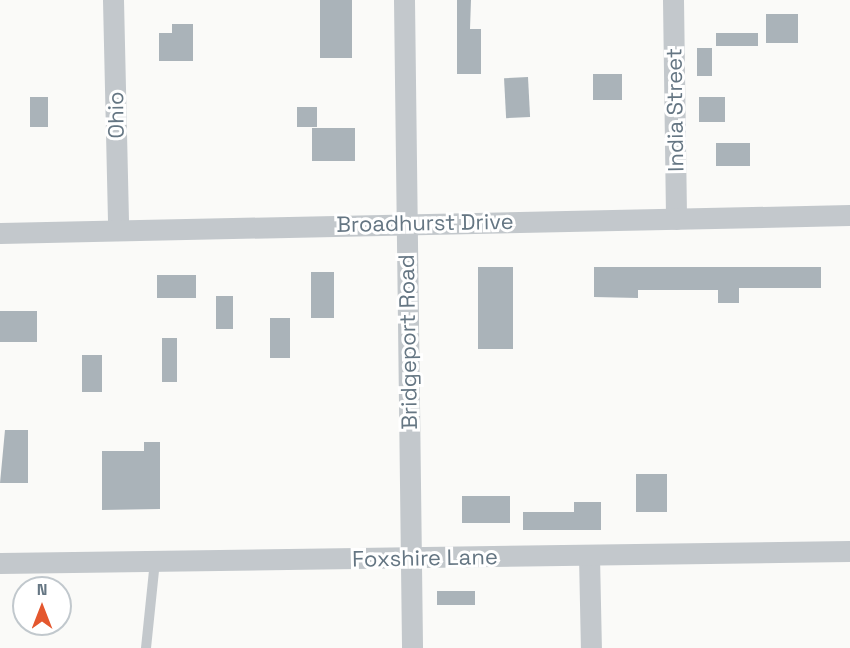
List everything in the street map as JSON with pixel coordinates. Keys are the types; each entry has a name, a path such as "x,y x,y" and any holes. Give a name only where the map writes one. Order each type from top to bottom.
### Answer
{"street":[{"name":"Ohio","path":"113,0 118,230"},
{"name":"Bridgeport Road","path":"404,0 412,648"},
{"name":"India Street","path":"673,0 676,219"},
{"name":"Broadhurst Drive","path":"0,233 406,222 850,215"},
{"name":"Foxshire Lane","path":"0,563 850,551"},
{"path":"589,556 591,648"}],"lane":[{"path":"146,648 154,561"}],"building":[{"path":"320,0 352,0 352,58 320,58"},
{"path":"457,0 471,0 470,29 481,29 481,74 457,74"},
{"path":"766,14 798,14 798,43 766,43"},
{"path":"172,24 193,24 193,61 159,61 159,33 172,33"},
{"path":"716,33 758,33 758,46 716,46"},
{"path":"697,48 712,48 712,76 697,76"},
{"path":"593,74 622,74 622,100 593,100"},
{"path":"528,77 530,117 506,118 504,78"},
{"path":"30,97 48,97 48,127 30,127"},
{"path":"699,97 725,97 725,122 699,122"},
{"path":"297,107 317,107 317,127 297,127"},
{"path":"312,128 355,128 355,161 312,161"},
{"path":"716,143 750,143 750,166 716,166"},
{"path":"478,267 513,267 513,349 478,349"},
{"path":"594,267 821,267 821,288 739,288 739,303 718,303 718,290 638,290 638,298 594,297"},
{"path":"311,272 334,272 334,318 311,318"},
{"path":"157,275 196,275 196,298 157,298"},
{"path":"216,296 233,296 233,329 216,329"},
{"path":"0,311 37,311 37,342 0,342"},
{"path":"270,318 290,318 290,358 270,358"},
{"path":"162,338 177,338 177,382 162,382"},
{"path":"82,355 102,355 102,392 82,392"},
{"path":"5,430 28,430 28,483 0,483"},
{"path":"144,442 160,442 160,509 102,510 102,451 144,451"},
{"path":"636,474 667,474 667,512 636,512"},
{"path":"462,496 510,496 510,523 462,523"},
{"path":"574,502 601,502 601,530 523,530 523,512 574,512"},
{"path":"437,591 475,591 475,605 437,605"}]}
